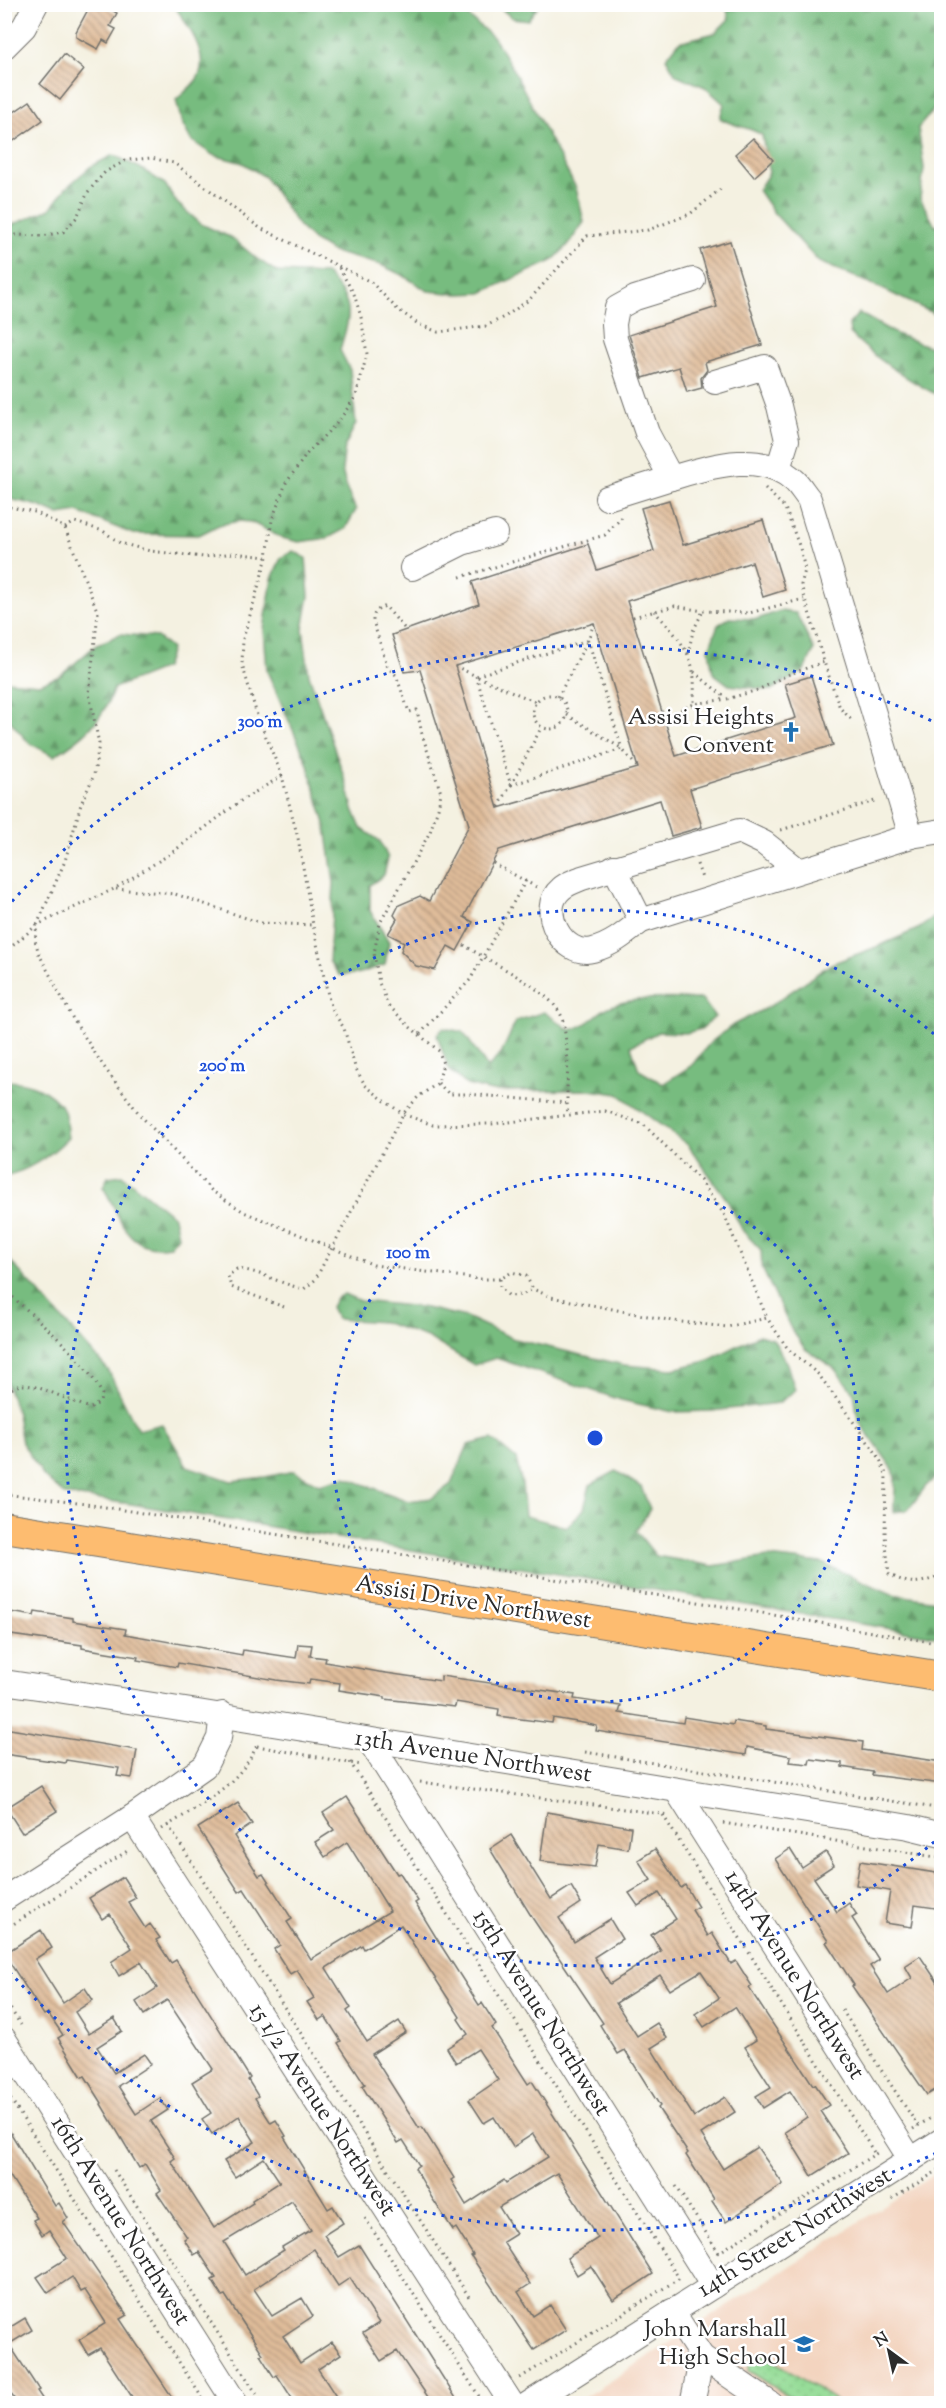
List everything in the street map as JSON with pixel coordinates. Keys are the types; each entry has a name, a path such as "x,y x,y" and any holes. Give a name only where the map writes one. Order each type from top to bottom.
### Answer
{"main road":[{"name":"Assisi Drive Northwest","path":"4,1527 942,1677"}],"street":[{"path":"4,47 24,27 36,4"},
{"path":"671,478 647,433 615,339 614,324 617,308 635,298 693,280"},
{"path":"715,382 765,367 779,406 787,440 778,469"},
{"path":"607,498 720,464 748,463 778,469 795,481 809,499 911,836"},
{"path":"412,568 462,543 495,533"},
{"path":"798,870 764,843 739,831 582,878 560,889 551,904 552,920 560,938 571,947 590,951 615,941 641,921 911,836 942,831"},
{"path":"614,867 641,921"},
{"name":"13th Avenue Northwest","path":"4,1682 222,1714 677,1791 909,1827 942,1835"},
{"path":"4,1899 132,1817 205,1766 219,1738 222,1714"},
{"name":"15th Avenue Northwest","path":"369,1740 713,2286"},
{"name":"14th Avenue Northwest","path":"677,1791 911,2160"},
{"name":"15 1/2 Avenue Northwest","path":"132,1817 512,2403"},
{"name":"16th Avenue Northwest","path":"14,2034 236,2403"},
{"name":"14th Street Northwest","path":"528,2403 942,2140"},
{"path":"672,2311 702,2357 771,2403"},
{"path":"692,2403 702,2357"}],"path":[{"path":"4,239 15,235 42,236 63,232 77,217 88,192 105,172 127,160 152,158 174,163 260,228 371,282 396,308 418,324 438,332 486,326 506,316 530,299 587,236 648,230 690,214 723,187"},
{"path":"339,268 354,294 361,317 367,354 356,396 338,422 309,450 286,483 272,520 267,557 243,639 242,664 256,716 282,776 298,838 313,926 329,1000 334,1014 344,1028 355,1067 365,1085 403,1114 433,1125 492,1124 605,1111 644,1124 700,1180 724,1214 767,1318 788,1349 819,1375 879,1457 886,1474 885,1535 889,1574 900,1580 922,1584 942,1575"},
{"path":"755,484 765,488 785,508 800,548 805,570 801,585 824,662 840,708 856,723"},
{"path":"4,506 35,512 65,528 98,613 89,693 99,744 94,775 81,804 64,861 37,925 35,940 39,954 73,1019 104,1067 140,1115 212,1191 244,1212 374,1265 479,1279 500,1279 512,1272 525,1276 533,1288 551,1297 673,1322 727,1327 767,1318"},
{"path":"460,576 605,535 625,514"},
{"path":"65,528 75,522 103,531 120,543 150,551 204,557 233,553 267,557"},
{"path":"633,617 675,606 703,611 749,613 805,599"},
{"path":"284,1307 231,1287 228,1276 237,1269 254,1270 284,1284 304,1289 315,1280 403,1114 418,1097 438,1083 442,1064 439,1051 389,1006 379,983 374,953 380,923 430,832 441,794 417,710 409,712 396,675 388,668 373,615 377,609 385,606 404,628"},
{"path":"654,611 673,632 688,654 693,671 694,704"},
{"path":"688,654 693,631 703,611"},
{"path":"558,697 588,640 594,622"},
{"path":"476,676 588,640"},
{"path":"588,640 622,749"},
{"path":"664,717 694,704 727,699 758,690 787,675 824,662"},
{"path":"454,666 536,702"},
{"path":"693,671 727,699"},
{"path":"476,676 511,785"},
{"path":"547,695 558,697 566,706 567,715 556,727 541,728 533,715 536,702 547,695"},
{"path":"567,715 622,749 638,768"},
{"path":"498,808 541,728"},
{"path":"511,785 622,749"},
{"path":"4,953 37,925 114,889 170,854 242,800 282,776"},
{"path":"779,830 884,798"},
{"path":"690,845 709,899"},
{"path":"493,863 544,892"},
{"path":"420,1034 470,980 526,880"},
{"path":"114,889 175,894 261,923 313,926"},
{"path":"464,945 516,975 542,994 560,1014 566,1042 569,1075 566,1103 568,1115"},
{"path":"438,1083 449,1094 566,1103"},
{"path":"500,1279 500,1287 509,1296 522,1295 533,1288"},
{"path":"4,1289 76,1359 96,1381 102,1394 100,1402 91,1408 41,1388 21,1385 4,1392"},
{"path":"4,1494 98,1506 942,1644"},
{"path":"476,2307 168,1825 202,1805 221,1790 251,1758 257,1746 350,1762 680,2278 521,2377"},
{"path":"584,1752 942,1809"},
{"path":"420,1782 662,1814 875,2154 719,2253"},
{"path":"722,1823 942,1858"},
{"path":"4,1930 130,1850"},
{"path":"4,1999 14,2034"},
{"path":"4,2089 206,2403"},
{"path":"918,2127 942,2111"},
{"path":"112,2167 264,2403"}],"shaded area":[{"name":"John Marshall High School","path":"941,2170 941,2403 574,2404 760,2285"}],"green space":[{"path":"174,5 455,5 494,38 510,64 576,188 584,222 569,244 552,261 481,293 459,294 428,291 381,265 333,252 313,240 298,225 265,177 243,163 213,155 191,140 182,123 176,100 197,79 201,70 201,60 196,40"},
{"path":"497,5 539,5 528,20 512,18"},
{"path":"726,5 941,5 941,101 918,128 924,168 920,198 935,226 941,225 941,317 870,283 819,262 773,212 758,190 769,173 762,135 720,118 724,104 705,87 676,75 666,58 679,42 715,33 729,19"},
{"path":"113,155 165,184 177,203 201,224 232,238 277,272 326,274 342,293 348,309 348,317 340,350 350,370 356,423 345,446 342,470 347,490 356,510 345,529 328,538 299,542 282,538 251,522 239,521 219,525 199,535 133,534 78,512 59,515 39,506 5,498 5,228 50,209 66,188 90,167"},
{"path":"859,313 896,334 941,351 941,397 893,369 850,333 849,324"},
{"path":"293,551 306,558 309,596 303,629 309,675 361,828 380,841 388,858 384,875 370,885 370,911 389,942 385,965 357,974 339,975 329,961 334,883 326,827 307,762 267,671 264,629 272,579 281,558"},
{"path":"780,611 796,613 814,650 803,672 771,690 729,685 713,673 709,649 718,625 729,618 757,619"},
{"path":"120,634 157,637 171,649 165,668 114,688 104,710 91,728 54,756 29,743 5,715 5,677 8,681 39,684 60,676 95,646"},
{"path":"941,911 941,1473 926,1486 908,1510 894,1512 893,1469 858,1420 854,1393 834,1368 805,1349 790,1327 762,1268 761,1250 743,1231 727,1200 688,1145 618,1094 590,1090 492,1091 467,1085 449,1070 437,1035 443,1028 463,1032 488,1068 502,1052 516,1021 544,1012 570,1030 584,1025 608,1007 624,1002 702,999 715,1017 701,1029 686,1033 658,1032 631,1046 639,1070 663,1084 691,1066 710,1043 733,1025 770,1006 831,964 920,928"},
{"path":"5,1081 37,1087 52,1096 63,1109 68,1138 39,1162 5,1176"},
{"path":"122,1175 174,1217 178,1236 170,1246 155,1247 143,1244 127,1231 103,1187 108,1177"},
{"path":"5,1255 108,1370 138,1430 162,1424 187,1466 231,1481 294,1471 319,1484 345,1477 408,1501 432,1498 451,1484 468,1445 492,1439 516,1459 522,1484 525,1516 567,1527 584,1509 590,1485 616,1471 641,1487 650,1509 636,1531 656,1556 713,1566 768,1557 822,1563 892,1594 941,1602 941,1637 65,1495 44,1477 22,1443 17,1414 5,1380"},
{"path":"344,1294 360,1301 421,1307 466,1317 514,1339 624,1365 673,1369 707,1361 759,1335 773,1339 787,1364 795,1390 779,1403 712,1411 673,1412 621,1400 496,1358 474,1365 427,1337 383,1322 337,1319 331,1307 336,1298"},
{"path":"756,2355 764,2355 840,2403 799,2403 749,2371 750,2361"}],"building":[{"path":"91,4 101,4 117,13 110,26 116,29 108,43 103,40 98,49 76,37 76,32"},
{"path":"64,54 84,70 60,100 40,84"},
{"path":"30,101 43,120 12,142 4,132 4,119"},
{"path":"753,138 773,160 754,177 735,154"},
{"path":"730,241 762,345 705,362 707,370 701,378 702,388 687,392 679,367 643,378 629,335 717,307 700,250"},
{"name":"Assisi Heights Convent","path":"669,500 683,545 763,520 785,590 763,597 752,562 627,601 676,756 796,718 785,684 811,676 833,745 690,789 702,827 671,836 660,800 499,850 464,917 473,922 457,951 448,946 435,970 416,966 401,951 404,942 388,934 397,919 394,915 399,905 420,896 429,901 469,825 420,670 404,672 392,635 479,604 472,582 588,544 597,570 654,551 641,508","holes":["594,623 638,768 498,808 455,666"]},
{"path":"4,1611 34,1616 35,1612 73,1618 73,1621 126,1629 125,1634 242,1655 243,1650 296,1658 298,1644 312,1645 310,1656 326,1658 325,1662 379,1672 441,1681 441,1676 575,1695 574,1699 621,1706 619,1713 683,1723 684,1717 733,1725 734,1721 766,1726 766,1729 863,1742 862,1750 942,1762 942,1784 872,1775 873,1772 842,1767 842,1763 810,1759 809,1764 790,1762 791,1756 747,1747 746,1755 596,1731 597,1726 553,1718 552,1723 498,1716 499,1709 456,1702 455,1707 385,1699 385,1697 339,1690 340,1683 310,1679 309,1684 178,1663 177,1667 137,1660 138,1657 82,1648 82,1645 4,1634"},
{"path":"4,1728 137,1750 132,1778 117,1776 119,1768 4,1754"},
{"path":"41,1786 57,1811 22,1833 6,1808"},
{"path":"347,1797 397,1874 400,1873 418,1901 415,1903 442,1947 479,2005 482,2003 496,2025 492,2028 528,2084 532,2081 653,2274 613,2300 591,2266 577,2275 567,2258 598,2238 557,2173 499,2207 516,2234 503,2242 530,2284 518,2292 533,2316 550,2305 566,2330 534,2350 471,2256 473,2255 456,2228 453,2230 432,2198 415,2168 419,2165 403,2140 398,2143 362,2086 365,2084 338,2043 341,2041 325,2016 319,2020 307,2002 314,1998 297,1970 290,1974 274,1949 280,1945 244,1889 239,1892 198,1828 238,1803 252,1824 234,1836 259,1876 263,1874 292,1919 287,1922 311,1959 390,1911 347,1842 325,1857 315,1842 334,1830 323,1813","holes":["401,1925 460,2017 458,2019 468,2034 447,2048 456,2063 478,2049 498,2080 469,2100 484,2123 494,2117 513,2147 533,2134 548,2157 506,2183 504,2180 466,2205 451,2180 454,2178 372,2054 406,2032 399,2021 367,2042 347,2011 351,2008 326,1968 362,1945 364,1949"]},
{"path":"547,1812 631,1827 628,1849 599,1844 595,1867 540,1861"},
{"path":"511,1835 551,1899 571,1886 581,1903 559,1918 574,1942 610,1919 622,1939 594,1957 610,1984 661,1951 651,1935 676,1919 659,1893 638,1906 629,1893 651,1880 638,1860 655,1849 681,1888 685,1885 698,1907 692,1910 708,1936 712,1933 731,1964 736,1961 752,1986 749,1988 813,2085 815,2084 829,2105 820,2111 848,2153 812,2176 785,2132 807,2117 790,2091 763,2108 756,2096 771,2087 745,2047 756,2040 735,2007 704,2027 695,2014 719,1998 701,1971 670,1990 660,1975 616,2003 637,2036 657,2023 667,2038 651,2048 694,2117 725,2097 735,2112 701,2134 723,2169 757,2147 783,2184 726,2222 686,2155 688,2153 658,2108 660,2106 625,2050 618,2054 600,2025 603,2023 533,1919 490,1849"},
{"path":"790,1849 802,1868 826,1852 834,1865 814,1878 837,1912 849,1903 857,1915 852,1918 879,1960 870,1966 888,1994 912,1978 905,1966 920,1956 942,1990 942,2086 927,2095 852,1986 854,1985 826,1942 828,1941 775,1859"},
{"path":"860,1861 942,1874 942,1909 915,1905 912,1927 885,1923 890,1891 856,1885"},
{"path":"123,1877 136,1898 128,1902 145,1928 150,1924 160,1938 156,1940 171,1963 176,1960 250,2078 248,2080 258,2096 255,2098 271,2123 276,2120 328,2209 333,2206 343,2223 324,2235 339,2257 359,2245 459,2403 432,2403 397,2351 381,2361 363,2333 379,2323 350,2278 338,2286 314,2249 254,2289 272,2316 302,2298 313,2316 283,2336 300,2363 332,2342 341,2354 318,2369 337,2398 329,2403 295,2403 277,2375 274,2377 260,2355 263,2354 225,2295 222,2296 212,2280 216,2278 199,2252 194,2255 184,2239 187,2237 157,2193 161,2190 145,2164 139,2168 102,2103 85,2076 82,2077 58,2038 63,2035 48,2013 44,2015 4,1954 41,1930 52,1948 35,1959 63,2003 85,1988 93,2000 75,2012 89,2034 114,2018 122,2031 97,2047 114,2073 144,2054 151,2064 118,2086 136,2114 160,2098 168,2110 151,2121 175,2158 171,2161 214,2228 253,2203 252,2200 280,2182 264,2158 235,2177 224,2161 255,2142 239,2116 212,2134 202,2119 211,2113 192,2082 213,2069 167,2000 144,2015 136,2002 157,1988 141,1962 119,1976 111,1962 132,1948 110,1914 102,1919 89,1898","holes":["292,2201 311,2230 282,2247 284,2250 245,2275 224,2242"]},
{"path":"4,2122 55,2206 59,2203 68,2218 63,2222 127,2315 120,2319 176,2403 136,2403 100,2348 88,2355 79,2340 106,2323 85,2290 81,2292 72,2277 48,2293 37,2277 67,2258 49,2230 42,2235 33,2220 37,2218 4,2167"},
{"path":"25,2318 32,2330 9,2344 45,2403 17,2403 4,2384 4,2331"}],"place":[{"name":"Assisi Heights Convent","path":"791,732"},
{"name":"John Marshall High School","path":"804,2344"}]}
